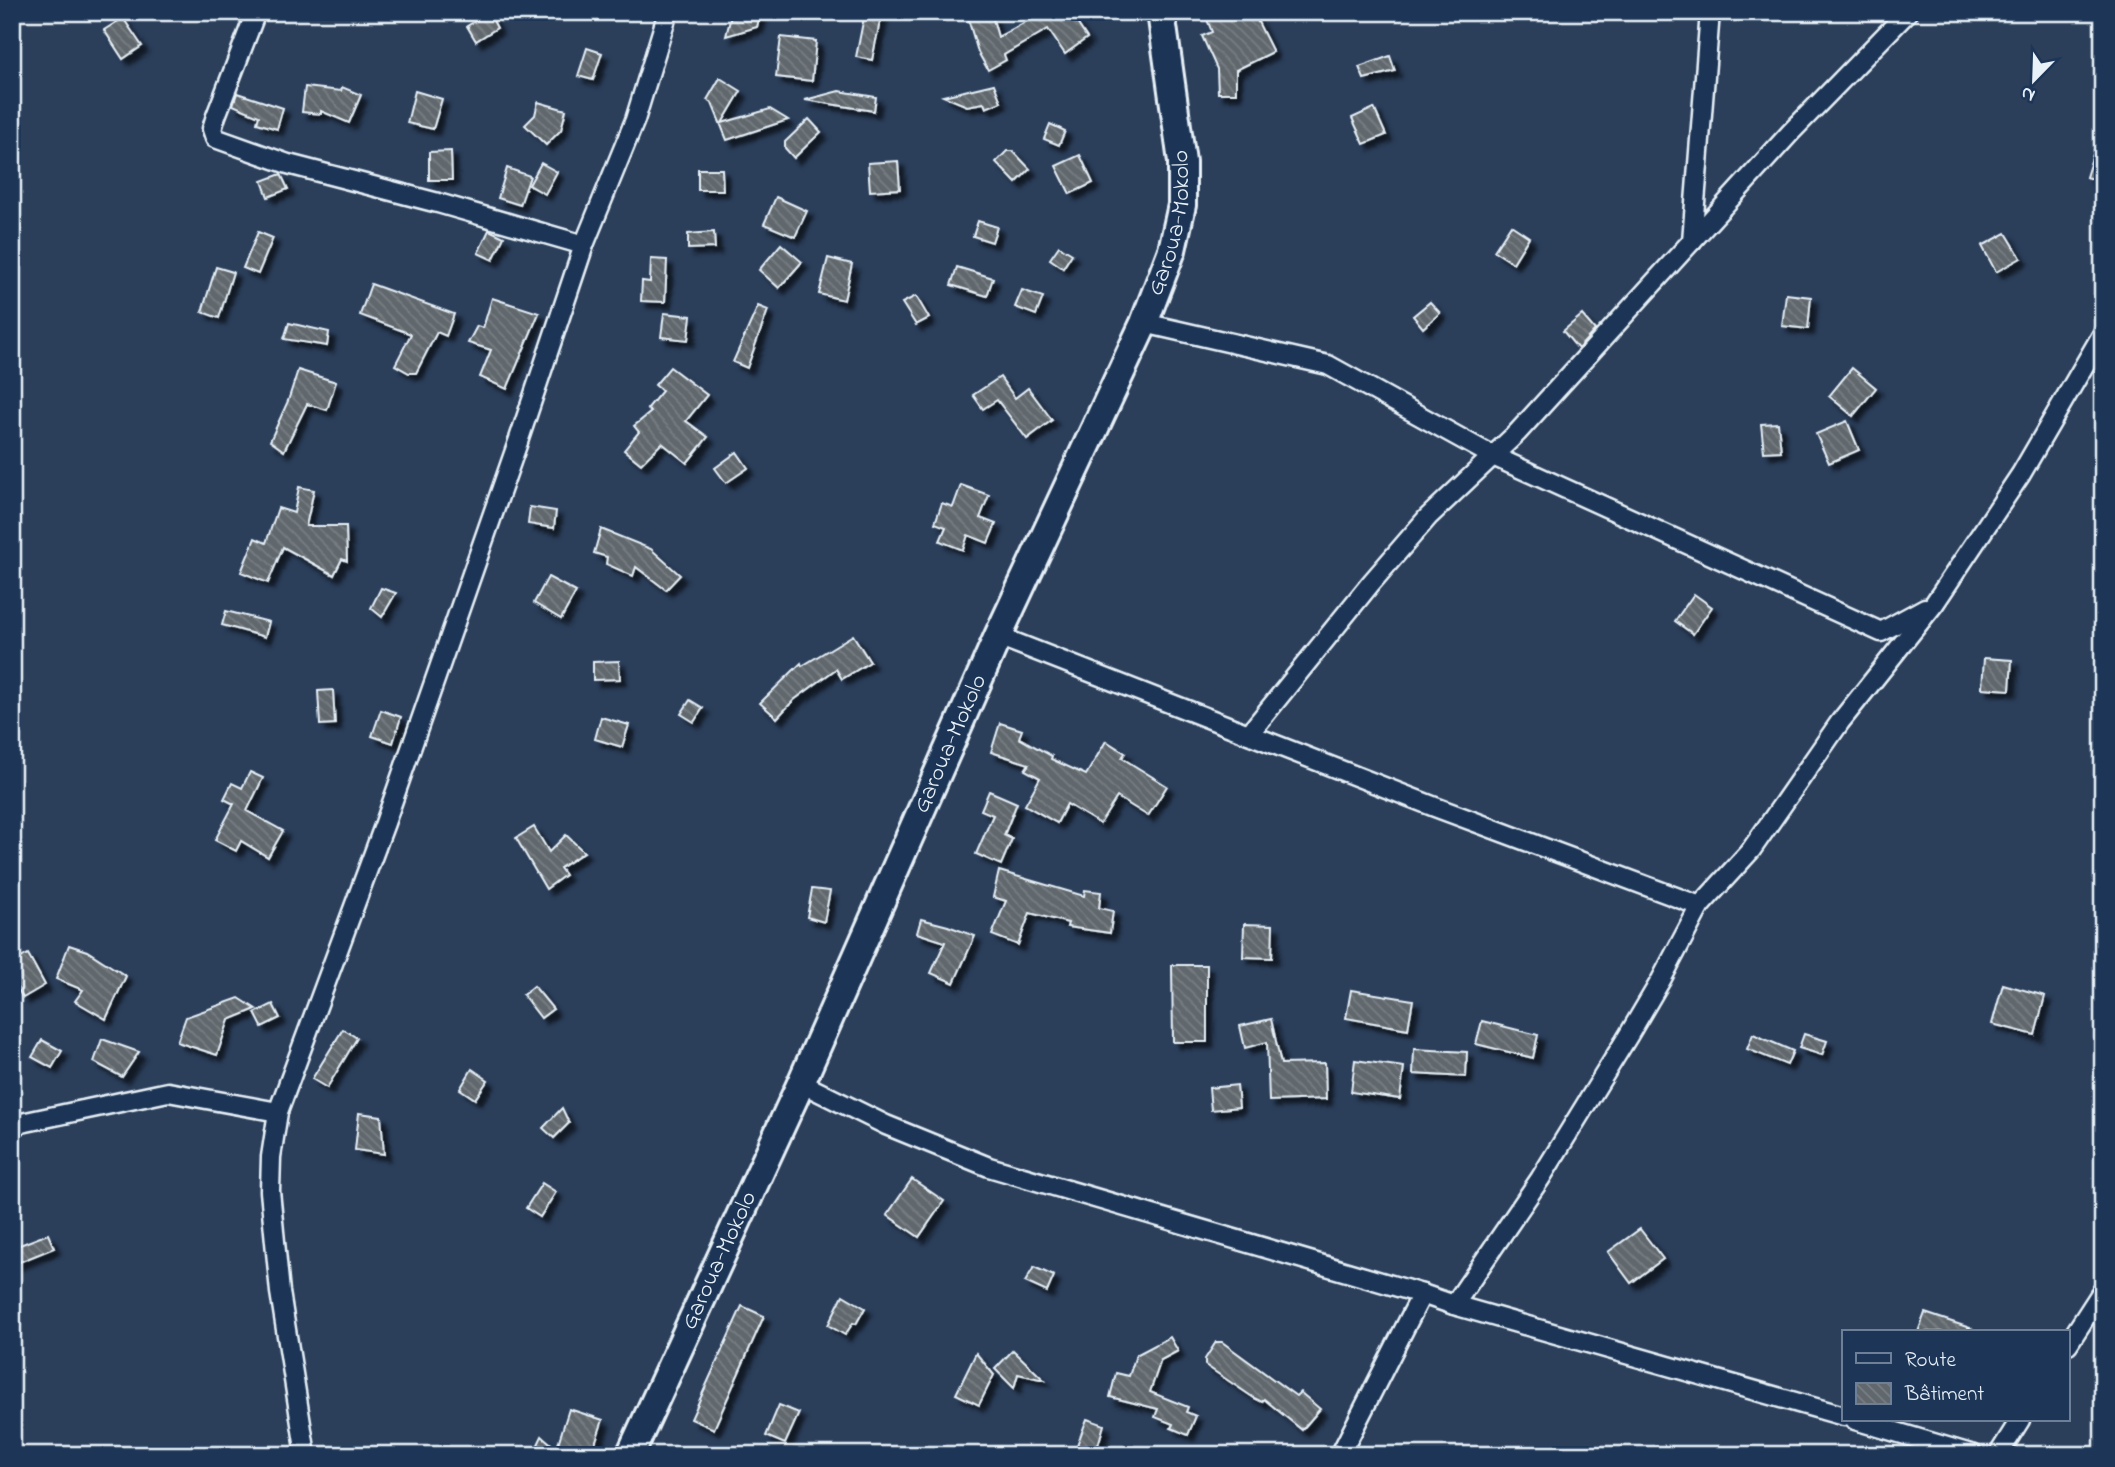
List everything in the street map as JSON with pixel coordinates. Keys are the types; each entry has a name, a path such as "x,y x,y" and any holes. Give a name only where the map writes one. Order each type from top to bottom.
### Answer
{"main road":[{"name":"Garoua-Mokolo","path":"630,1455 800,1083 999,636 1144,323 1172,250 1182,205 1182,162 1161,12"}],"street":[{"path":"256,12 214,122 212,132 215,138 288,164 584,245"},
{"path":"306,1455 280,1292 270,1191 271,1157 278,1112 385,823 584,245 635,120 668,12"},
{"path":"1692,241 1710,12"},
{"path":"1248,734 1428,517 1517,433 1791,132 1908,12"},
{"path":"1144,323 1328,365 1491,455 1881,632 1934,604"},
{"path":"1454,1305 1541,1179 1661,980 1700,906 1751,850 1840,722 1934,604 2021,474 2103,333"},
{"path":"999,636 1700,906"},
{"path":"800,1083 886,1125 989,1167 1454,1305 1842,1415"},
{"path":"12,1125 168,1092 278,1112"},
{"path":"2070,1341 2103,1290"},
{"path":"1340,1455 1422,1294"},
{"path":"1862,1422 1974,1455"},
{"path":"1998,1455 2019,1422"}],"building":[{"path":"732,12 761,12 757,27 726,36"},
{"path":"865,12 882,12 872,60 856,57"},
{"path":"966,12 991,12 998,37 1031,19 1026,12 1073,12 1071,14 1087,38 1065,54 1048,29 1004,55 1006,60 988,70 978,52"},
{"path":"1204,12 1253,12 1273,52 1236,70 1236,93 1218,93 1217,69 1202,36 1212,32"},
{"path":"489,13 497,28 476,41 467,26"},
{"path":"123,18 142,46 123,59 104,30"},
{"path":"781,37 816,41 812,81 776,77"},
{"path":"587,48 602,53 593,80 578,76"},
{"path":"1390,56 1395,71 1364,79 1359,67"},
{"path":"720,78 741,91 722,123 770,109 788,120 727,140 712,103 707,100"},
{"path":"994,84 1001,102 986,108 984,103 967,106 943,96"},
{"path":"305,87 341,91 342,87 361,95 349,123 321,111 321,114 302,112"},
{"path":"415,91 442,99 433,129 407,123"},
{"path":"839,91 876,97 874,111 805,100"},
{"path":"237,93 283,108 277,129 257,123 259,116 233,105"},
{"path":"538,102 566,110 561,130 546,145 525,125 535,115"},
{"path":"1374,108 1386,135 1364,144 1352,118"},
{"path":"809,119 821,132 794,158 785,148 785,142"},
{"path":"1050,124 1065,131 1059,145 1044,139"},
{"path":"2099,135 2103,135 2103,182 2086,177"},
{"path":"451,151 452,180 429,180 429,152"},
{"path":"1007,151 1013,151 1030,169 1016,183 996,162"},
{"path":"1080,155 1093,183 1070,194 1056,166"},
{"path":"898,161 900,189 870,191 868,163"},
{"path":"541,163 557,172 545,194 529,185"},
{"path":"507,168 530,176 520,205 498,198"},
{"path":"698,169 722,169 723,190 698,190"},
{"path":"281,174 288,189 268,197 262,181"},
{"path":"776,197 807,211 795,237 764,224"},
{"path":"978,221 997,227 992,242 973,236"},
{"path":"1511,225 1529,237 1513,263 1494,251"},
{"path":"489,230 504,237 493,260 478,253"},
{"path":"258,232 273,238 258,274 243,268"},
{"path":"714,232 715,248 688,249 688,234"},
{"path":"2006,233 2021,258 1996,272 1982,246"},
{"path":"781,244 802,262 779,288 759,270"},
{"path":"1059,246 1072,254 1063,268 1050,259"},
{"path":"828,258 852,264 844,300 819,294"},
{"path":"651,259 667,260 665,302 641,301 642,281 650,282"},
{"path":"216,267 233,272 219,318 202,312"},
{"path":"957,267 993,278 987,296 951,285"},
{"path":"371,284 454,314 446,336 437,332 416,373 409,373 395,365 411,334 360,315"},
{"path":"1022,290 1043,297 1036,315 1015,307"},
{"path":"1786,294 1811,297 1808,329 1782,326"},
{"path":"916,296 929,318 916,325 902,303"},
{"path":"492,298 539,313 507,389 480,377 491,350 468,343 477,326 483,328"},
{"path":"1430,302 1440,313 1423,328 1413,316"},
{"path":"758,306 768,310 747,368 733,362"},
{"path":"664,313 691,316 688,340 661,337"},
{"path":"1582,315 1595,330 1578,349 1563,331"},
{"path":"289,323 329,332 327,346 284,339"},
{"path":"670,367 707,395 686,421 708,437 687,463 662,443 641,464 624,450 639,432 634,426 651,412 647,409 662,391 655,385"},
{"path":"1852,368 1876,388 1853,416 1829,396"},
{"path":"298,370 336,382 327,410 307,404 284,451 270,441"},
{"path":"1000,377 1015,398 1028,388 1052,420 1027,439 997,400 983,409 973,395"},
{"path":"1847,421 1859,450 1829,463 1816,434"},
{"path":"1778,423 1781,451 1764,452 1761,424"},
{"path":"737,452 748,468 726,483 715,468"},
{"path":"961,485 989,495 980,518 996,524 988,543 968,535 963,550 940,541 946,527 935,523 942,503 953,507"},
{"path":"299,487 314,490 306,526 346,526 347,561 342,559 334,575 283,547 268,583 241,572 255,538 266,543 278,508 294,513"},
{"path":"530,507 556,511 554,528 528,524"},
{"path":"601,529 651,549 680,575 666,590 636,567 633,576 606,564 607,557 594,553"},
{"path":"548,577 576,592 561,619 534,603"},
{"path":"381,588 396,593 382,617 371,608"},
{"path":"1694,594 1712,607 1693,634 1675,621"},
{"path":"226,611 269,622 265,637 222,625"},
{"path":"853,635 870,662 842,679 836,669 794,700 777,718 760,703 801,663 802,666"},
{"path":"1984,658 2012,660 2010,690 1982,688"},
{"path":"619,661 620,679 593,680 593,662"},
{"path":"333,690 335,724 320,725 318,691"},
{"path":"690,700 703,708 694,722 681,714"},
{"path":"381,710 401,717 393,743 372,736"},
{"path":"601,717 629,725 622,747 595,739"},
{"path":"1000,723 1022,730 1019,738 1052,756 1051,759 1086,775 1106,741 1125,753 1122,758 1167,786 1148,816 1117,797 1100,824 1067,804 1057,823 1025,805 1040,778 1025,770 1029,764 991,752"},
{"path":"250,772 263,778 247,811 283,831 268,857 241,841 236,851 215,840 234,804 224,799 232,783 242,788"},
{"path":"989,791 1017,803 1004,835 1012,839 1001,865 976,854 993,815 981,810"},
{"path":"534,827 549,852 566,835 584,852 560,868 565,875 546,889 516,838"},
{"path":"999,871 1084,896 1085,890 1101,892 1099,908 1113,911 1110,933 1067,927 1068,923 1030,913 1018,945 992,935 1006,901 993,897"},
{"path":"812,889 830,891 824,922 807,917"},
{"path":"921,919 975,936 954,983 931,973 945,942 917,933"},
{"path":"1244,924 1273,925 1272,958 1243,957"},
{"path":"69,945 87,951 126,976 106,1019 75,1001 83,990 56,979"},
{"path":"28,954 45,985 23,998 12,979 12,963"},
{"path":"1172,965 1207,965 1207,1042 1173,1042"},
{"path":"2003,984 2045,996 2035,1035 1992,1024"},
{"path":"534,986 553,1009 541,1018 523,995"},
{"path":"1351,990 1413,1000 1408,1029 1346,1018"},
{"path":"239,998 256,1009 229,1020 217,1055 177,1042 186,1017"},
{"path":"273,1004 280,1018 262,1027 255,1013"},
{"path":"1271,1019 1281,1064 1325,1063 1326,1099 1269,1101 1267,1042 1245,1048 1240,1026"},
{"path":"1482,1021 1538,1035 1533,1058 1476,1044"},
{"path":"343,1029 357,1038 327,1088 312,1079"},
{"path":"1753,1034 1793,1051 1787,1065 1747,1049"},
{"path":"1804,1034 1827,1041 1822,1055 1799,1048"},
{"path":"102,1039 139,1052 122,1077 94,1062"},
{"path":"42,1040 62,1051 52,1068 32,1057"},
{"path":"1414,1049 1467,1052 1466,1077 1413,1074"},
{"path":"1355,1060 1404,1067 1400,1099 1351,1092"},
{"path":"472,1069 488,1080 475,1099 460,1089"},
{"path":"1237,1085 1239,1107 1211,1110 1209,1088"},
{"path":"562,1108 569,1123 554,1138 543,1128"},
{"path":"359,1113 381,1116 384,1154 355,1150"},
{"path":"912,1179 944,1201 919,1237 887,1215"},
{"path":"542,1183 556,1192 540,1217 526,1208"},
{"path":"1640,1229 1663,1259 1631,1283 1608,1252"},
{"path":"48,1234 54,1248 12,1265 12,1248"},
{"path":"1034,1267 1054,1276 1047,1292 1025,1282"},
{"path":"843,1295 865,1308 856,1324 853,1323 845,1335 828,1325"},
{"path":"742,1306 764,1316 714,1429 691,1419"},
{"path":"1925,1313 1973,1329 1973,1330 1919,1330"},
{"path":"1170,1337 1178,1351 1161,1360 1150,1392 1188,1407 1186,1412 1196,1416 1188,1435 1171,1428 1173,1424 1155,1417 1158,1409 1110,1397 1116,1373 1129,1376 1136,1355"},
{"path":"1216,1342 1222,1342 1296,1396 1300,1392 1320,1409 1302,1430 1264,1399 1262,1402 1254,1398 1205,1365 1205,1359"},
{"path":"1013,1350 1044,1380 1018,1374 1014,1388 995,1369"},
{"path":"976,1353 994,1375 979,1405 956,1394"},
{"path":"779,1405 799,1413 785,1444 766,1436"},
{"path":"569,1409 603,1420 591,1455 579,1455 557,1447"},
{"path":"1087,1419 1104,1425 1096,1452 1077,1445"},
{"path":"542,1436 564,1455 533,1455"}]}
